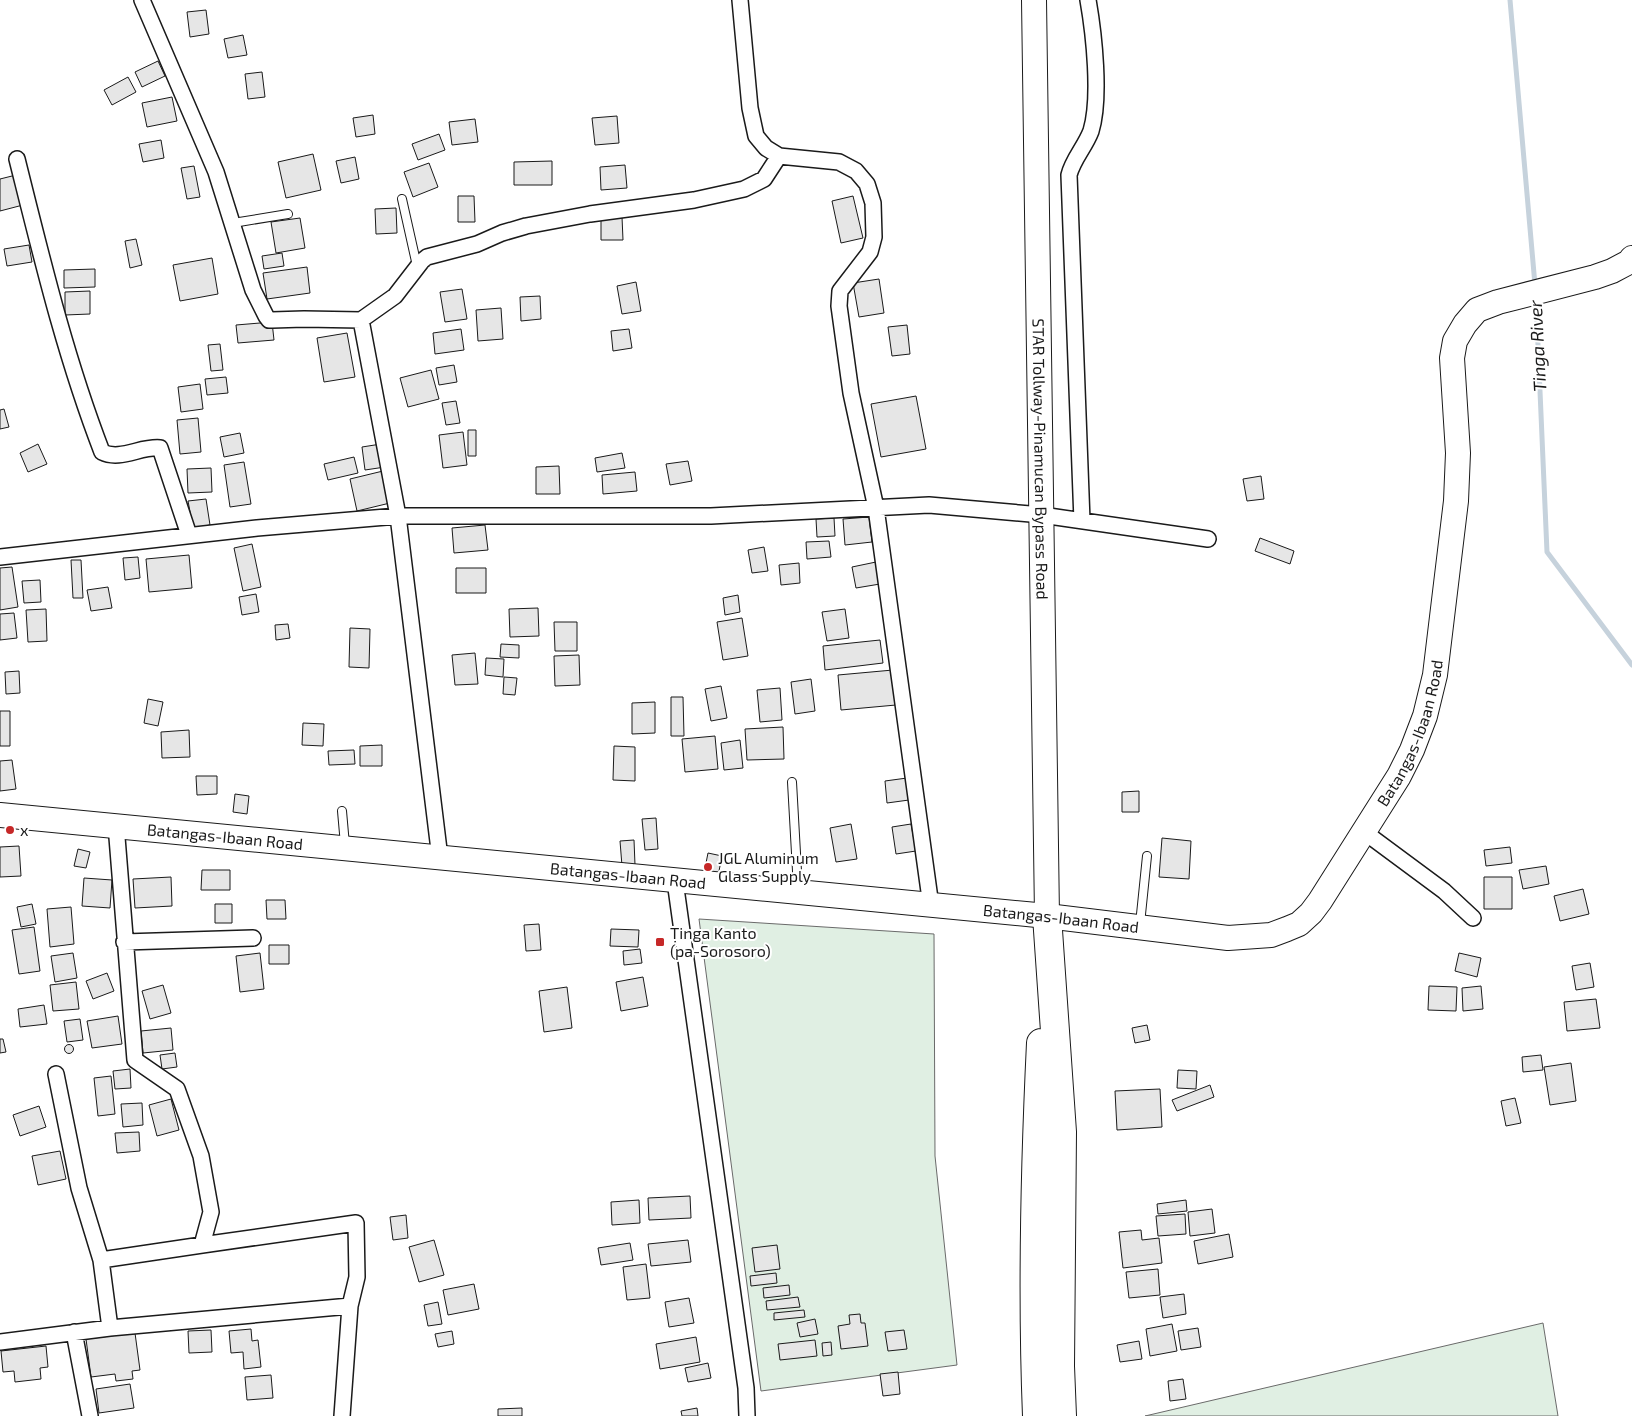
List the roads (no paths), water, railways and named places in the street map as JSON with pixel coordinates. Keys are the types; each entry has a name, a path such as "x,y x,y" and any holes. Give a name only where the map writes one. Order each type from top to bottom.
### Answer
{"highway":[{"path":"1037,1416 1035,1367 1036,1133 1047,916"},
{"path":"1047,916 1062,1132 1060,1366 1062,1416"}],"main road":[{"name":"STAR Tollway-Pinamucan Bypass Road","path":"1034,0 1047,916"},
{"name":"Batangas-Ibaan Road","path":"0,815 1047,916 1228,938 1271,935 1287,930 1299,924 1311,914 1399,776 1412,750 1425,716 1435,675 1456,501 1458,452 1452,358 1455,341 1465,324 1477,310 1498,302 1595,277 1612,271 1629,262 1632,258"}],"street":[{"path":"142,0 216,172 253,290 268,320 324,318 361,320 395,296 427,257 477,244 513,229 590,214 694,200 744,189 764,179 779,156"},
{"path":"740,0 753,124 756,136 766,148 779,156 839,162 856,171 867,184 873,203 874,237 870,252 840,291 839,306 851,393 876,508 931,906"},
{"path":"1082,521 1069,175 1072,164 1085,145 1095,108 1095,82 1088,0"},
{"path":"17,159 60,327 80,393 102,452 108,455 116,455 160,448 190,535"},
{"path":"361,320 398,516 440,858"},
{"path":"0,557 190,535 398,516 711,516 929,505 1042,515 1208,539"},
{"path":"116,825 135,1060 177,1089 200,1156 211,1212 202,1245"},
{"path":"1363,831 1444,891 1473,918"},
{"path":"675,881 746,1388 747,1416"},
{"path":"124,942 253,938"},
{"path":"56,1074 79,1188 101,1260 110,1328"},
{"path":"101,1260 356,1223 357,1277 350,1306 342,1416"},
{"path":"0,1342 110,1328 350,1306"},
{"path":"74,1332 90,1416"}],"lane":[{"path":"402,199 418,266"},
{"path":"233,223 288,214"},
{"path":"792,782 798,893"},
{"path":"342,812 346,849"},
{"path":"1140,928 1147,856"}],"waterway":[{"name":"Tinga River","path":"1510,0 1535,285"},
{"name":"Tinga River","path":"1536,299 1547,552 1632,665"}],"place":[{"name":"x","path":"10,830"},
{"name":"JGL Aluminum Glass Supply","path":"708,867"},
{"name":"Tinga Kanto (pa-Sorosoro)","path":"660,942"}]}
